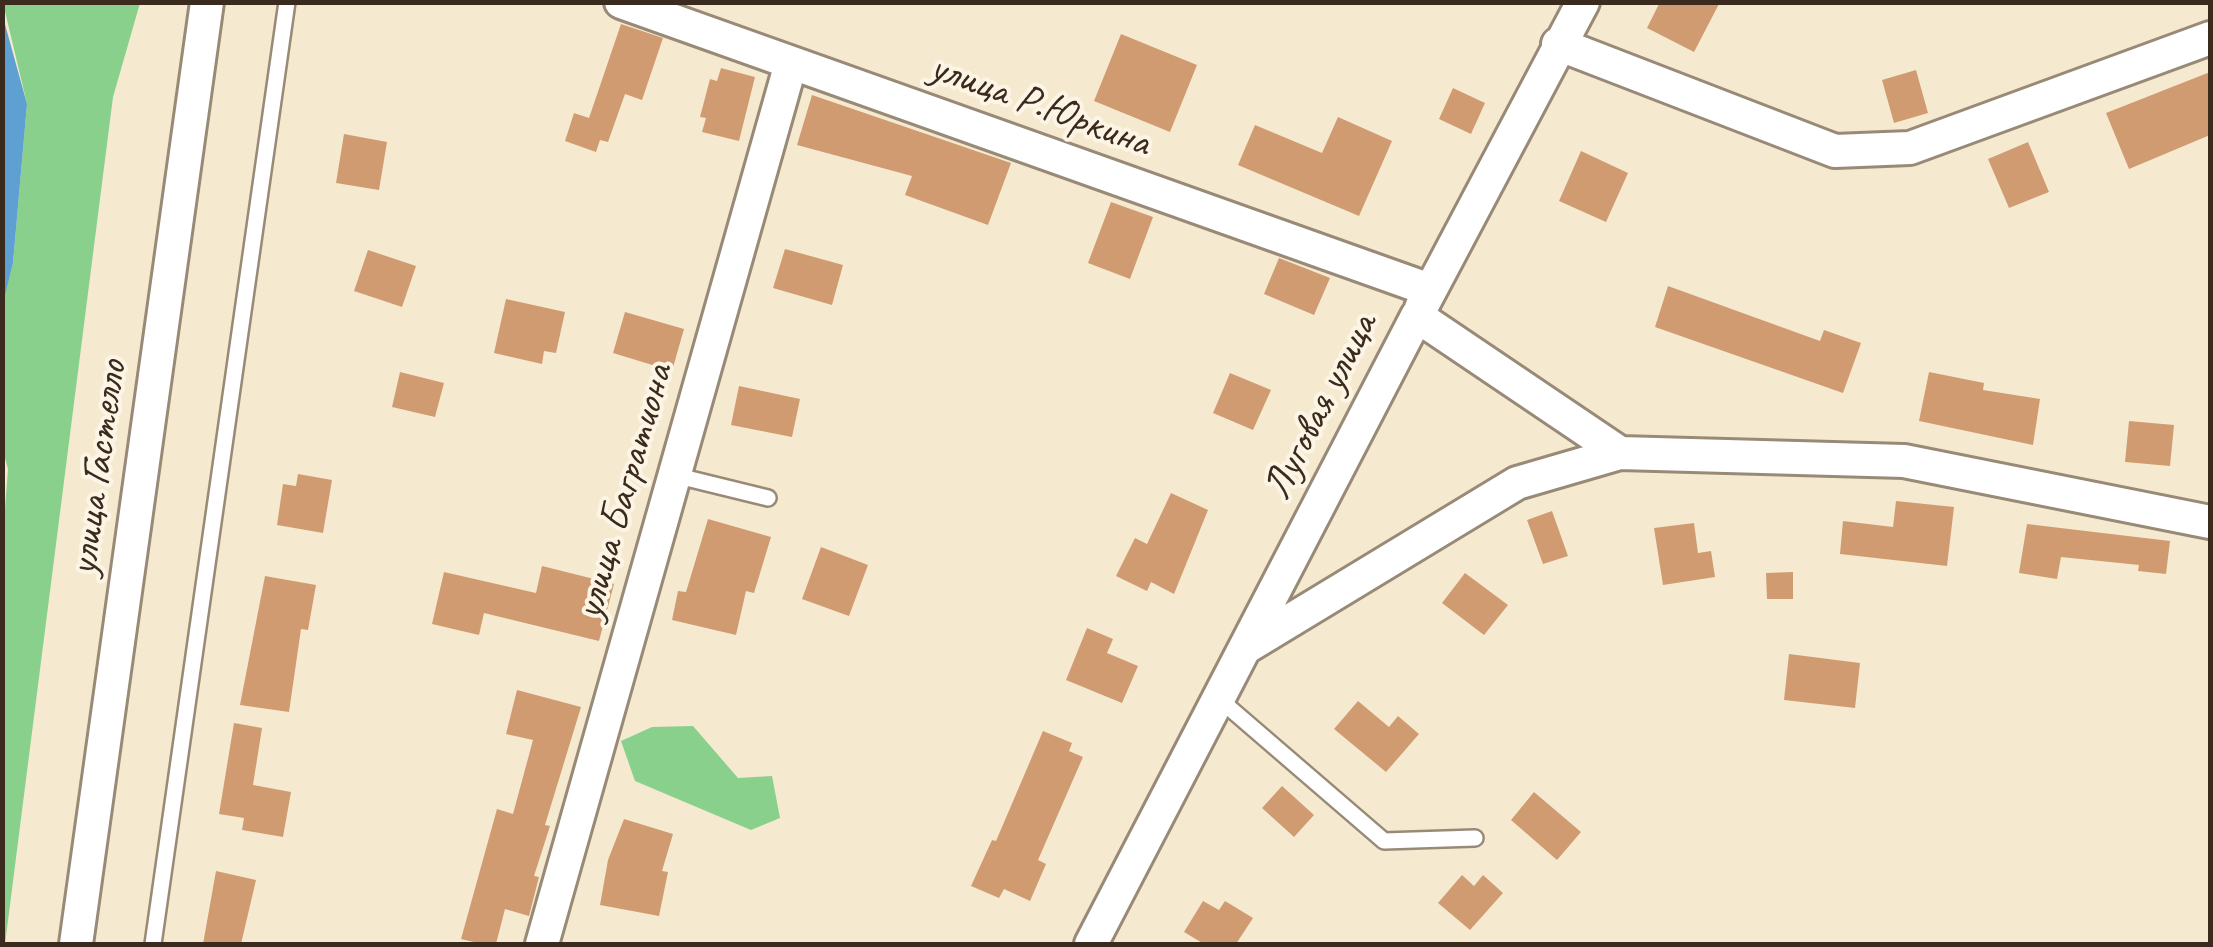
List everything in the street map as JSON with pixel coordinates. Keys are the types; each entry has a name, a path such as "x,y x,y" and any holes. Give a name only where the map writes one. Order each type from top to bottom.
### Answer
{"street":[{"name":"улица Гастелло","path":"76,944 207,2"},
{"name":"улица Р.Юркина","path":"621,2 1423,303"},
{"path":"1423,303 1583,2"},
{"path":"1558,44 1836,151 1910,148 2210,38"},
{"name":"улица Багратиона","path":"542,944 791,63"},
{"name":"Луговая улица","path":"1091,944 1423,303 1620,452"},
{"path":"1244,649 1517,483 1620,452 1904,461 2210,522"}],"lane":[{"path":"153,944 287,2"},
{"path":"674,475 768,498"},
{"path":"1218,698 1384,841 1475,838"}],"green space":[{"path":"3,3 140,3 113,97 5,944 2,548 8,469 2,447 2,303 13,263 27,104"},
{"path":"693,726 738,778 772,776 780,818 751,830 635,781 621,741 652,727"}],"water":[{"path":"3,17 27,104 13,263 3,303"}],"building":[{"path":"1660,2 1720,2 1694,52 1647,28"},
{"path":"621,24 663,38 642,100 625,94 608,142 600,140 596,152 565,141 574,113 589,118"},
{"path":"1121,34 1197,65 1170,132 1094,101"},
{"path":"721,68 755,77 739,141 702,132 706,118 700,117 710,79 717,81"},
{"path":"1916,70 1928,113 1894,123 1882,80"},
{"path":"2210,72 2210,135 2129,169 2106,113"},
{"path":"1453,88 1485,103 1471,134 1439,119"},
{"path":"812,95 1011,163 988,225 905,195 912,176 797,145"},
{"path":"1338,117 1392,141 1359,216 1238,165 1255,125 1322,153"},
{"path":"344,134 387,142 379,190 336,183"},
{"path":"2028,142 2049,192 2009,208 1988,159"},
{"path":"1581,151 1628,173 1606,222 1559,201"},
{"path":"1111,202 1153,217 1130,279 1088,263"},
{"path":"785,249 843,265 832,305 773,288"},
{"path":"368,250 416,266 402,307 354,291"},
{"path":"1279,258 1330,278 1314,315 1264,294"},
{"path":"1668,286 1820,341 1824,330 1861,343 1843,393 1655,327"},
{"path":"506,299 565,312 556,353 544,351 542,364 494,353"},
{"path":"625,312 684,329 672,371 613,353"},
{"path":"400,372 444,383 435,417 392,407"},
{"path":"1929,372 1984,383 1983,390 2040,399 2033,445 1919,421"},
{"path":"1230,373 1271,390 1253,430 1213,413"},
{"path":"739,386 800,399 792,437 731,425"},
{"path":"2129,421 2174,425 2170,466 2125,462"},
{"path":"298,474 332,480 323,533 277,525 283,484 296,486"},
{"path":"1171,493 1208,510 1174,594 1151,582 1147,591 1116,576 1135,538 1147,544"},
{"path":"1896,501 1954,507 1947,566 1840,554 1843,521 1893,527"},
{"path":"1552,511 1568,556 1543,564 1527,520"},
{"path":"708,519 771,537 754,593 746,591 736,635 672,620 678,591 686,592"},
{"path":"1694,523 1698,553 1711,551 1715,577 1663,585 1654,528"},
{"path":"2027,524 2170,541 2166,574 2138,571 2139,565 2061,557 2057,579 2019,573"},
{"path":"821,547 868,565 849,616 802,599"},
{"path":"542,566 614,584 599,641 484,613 479,635 432,624 444,572 536,593"},
{"path":"1793,572 1793,599 1767,599 1766,573"},
{"path":"1465,573 1508,605 1484,635 1442,603"},
{"path":"265,576 316,585 308,630 301,629 289,712 240,705"},
{"path":"1087,628 1113,639 1107,653 1138,666 1122,703 1066,680"},
{"path":"1789,654 1860,663 1855,708 1784,700"},
{"path":"517,690 581,707 545,825 550,826 534,876 539,877 529,916 505,909 496,944 482,944 461,939 497,809 513,814 533,740 506,734"},
{"path":"1358,701 1389,727 1398,716 1419,734 1386,772 1334,729"},
{"path":"234,723 262,728 253,785 291,792 283,837 242,830 244,818 219,814"},
{"path":"1043,731 1072,743 1069,751 1083,757 1038,860 1046,864 1030,901 1004,889 999,898 971,886 992,840 996,841"},
{"path":"1282,786 1314,815 1294,837 1262,808"},
{"path":"1534,792 1581,832 1557,860 1511,820"},
{"path":"624,819 673,834 662,871 668,872 659,916 600,905 608,860"},
{"path":"216,871 256,880 241,944 203,944"},
{"path":"1462,875 1474,886 1483,875 1503,893 1470,930 1438,903"},
{"path":"1203,901 1219,910 1225,901 1253,918 1236,944 1204,944 1184,932"}]}
